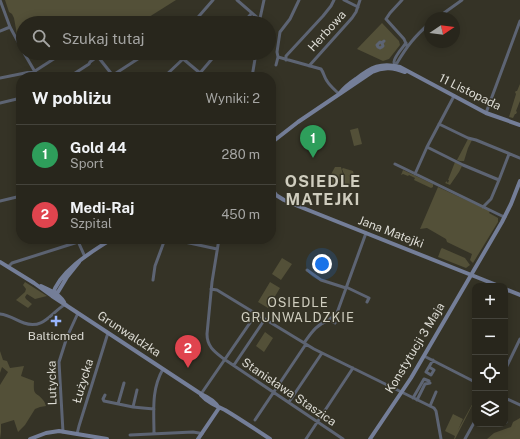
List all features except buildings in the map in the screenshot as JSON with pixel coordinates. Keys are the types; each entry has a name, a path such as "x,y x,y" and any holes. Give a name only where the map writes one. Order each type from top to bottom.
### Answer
{"street":[{"path":"0,0 10,27 16,38"},
{"path":"199,16 213,0"},
{"path":"237,0 251,14"},
{"path":"260,16 264,0"},
{"path":"276,66 280,32 290,19 299,0"},
{"path":"286,60 286,56 326,12 334,0"},
{"path":"344,0 358,8 360,0"},
{"path":"395,67 406,45 404,39 386,19 402,0"},
{"path":"445,12 462,0"},
{"name":"Herbowa","path":"309,66 352,18 358,8"},
{"path":"486,113 520,21"},
{"path":"0,31 10,27"},
{"path":"388,64 392,62 406,45 424,28"},
{"path":"278,57 321,69 327,82 339,94"},
{"path":"29,60 35,71"},
{"path":"30,72 35,71 52,60"},
{"path":"77,72 93,60"},
{"path":"101,60 109,72"},
{"path":"119,72 137,60"},
{"path":"169,72 182,60"},
{"path":"184,60 199,72"},
{"path":"201,72 211,60"},
{"path":"253,72 255,60"},
{"path":"394,60 395,67"},
{"path":"399,60 401,67"},
{"name":"11 Listopada","path":"339,94 343,88 368,70 378,66 388,64 413,74"},
{"name":"11 Listopada","path":"276,139 365,76 375,70 395,67 401,67 486,113 520,125"},
{"path":"0,78 16,75"},
{"path":"415,174 427,147 454,96"},
{"path":"0,103 16,99"},
{"path":"439,124 468,138 520,158"},
{"name":"11 Listopada","path":"276,136 285,132"},
{"path":"427,147 498,180"},
{"path":"483,207 490,199 509,154"},
{"path":"395,164 505,217"},
{"name":"Konstytucji 3 Maja","path":"371,439 424,356 505,217 519,189 520,181"},
{"name":"Jana Matejki","path":"277,195 288,202 492,283"},
{"path":"0,201 16,197"},
{"path":"255,420 315,328 337,313 366,233"},
{"path":"8,267 12,263 69,244"},
{"path":"79,244 85,257"},
{"path":"55,293 75,264 80,262 104,244"},
{"path":"153,280 155,266 163,244"},
{"path":"194,244 217,249"},
{"name":"Stanisława Staszica","path":"218,244 211,289 207,339 210,347 224,359 343,439"},
{"name":"Grunwaldzka","path":"0,262 34,283 55,293 62,298 66,304"},
{"path":"307,270 321,280 346,288 369,298 367,302"},
{"path":"211,289 217,290 322,353 434,408 436,411 441,439"},
{"path":"508,289 520,295"},
{"name":"Grunwaldzka","path":"55,293 78,313 201,394 207,396 216,403 219,408 270,439"},
{"path":"0,314 26,324 37,324 43,322 66,304"},
{"name":"Lutycka","path":"63,432 59,362 67,337 78,313"},
{"path":"201,394 256,314"},
{"path":"234,365 265,319"},
{"path":"327,320 334,323"},
{"name":"Łużycka","path":"77,434 108,333"},
{"path":"508,364 520,339"},
{"path":"289,402 322,353"},
{"path":"220,356 220,366"},
{"path":"424,356 472,380"},
{"path":"429,367 433,360"},
{"path":"306,439 353,368"},
{"path":"154,434 154,391 163,369"},
{"path":"413,398 424,379 430,382 425,384 417,400"},
{"path":"118,404 124,382"},
{"path":"133,407 137,390"},
{"path":"430,406 436,392"},
{"path":"105,395 103,399 104,401 133,407 154,408"},
{"path":"508,399 520,405"},
{"path":"198,439 219,408"},
{"path":"465,439 472,426"},
{"path":"30,439 56,431 107,439"},
{"path":"130,435 193,432 199,432 202,434"}],"shaded area":[{"path":"5,0 176,0 151,16 16,16 16,29 14,18 9,12"},
{"path":"382,23 399,41 400,45 389,59 383,61 357,49"},
{"path":"520,84 520,101 516,111 517,112 513,118 509,117 516,94 515,92"},
{"path":"358,128 362,144 354,146 350,130"},
{"path":"468,139 472,140 464,161 457,160"},
{"path":"455,162 462,166 450,185 445,183 447,181 448,183"},
{"path":"335,167 341,167 343,175 343,168 353,171 355,179 357,179 359,189 346,172 355,184 354,185 342,188 340,182 331,184 329,178"},
{"path":"403,170 433,184 433,187 431,188 414,180 415,178 409,175 401,175"},
{"path":"438,187 490,211 489,213 498,218 498,222 473,263 470,260 472,254 447,242 446,239 427,228 420,229"},
{"path":"442,248 465,258 470,265 466,268 438,257"},
{"path":"282,258 292,264 281,280 272,274"},
{"path":"25,282 47,296 35,299 27,294 25,297 26,299 32,304 28,308 16,300 25,292 26,289 23,285"},
{"path":"270,282 280,288 268,308 258,302"},
{"path":"265,332 273,338 264,352 256,346"},
{"path":"0,351 3,360 7,361 10,368 24,366 21,376 34,381 35,392 41,397 46,406 35,409 25,425 18,432 14,420 1,424 0,439 0,385 8,372 2,367 0,373"},
{"path":"472,405 455,439 455,436 445,431 453,414 463,419 458,430"},
{"path":"520,418 520,439 487,439 494,433 511,427 513,422"}],"place":[{"name":"Gold 44","path":"313,158"},
{"name":"Balticmed","path":"56,321"},
{"name":"Medi-Raj","path":"188,368"}],"district":[{"name":"OSIEDLE MATEJKI","path":"323,190"},
{"name":"OSIEDLE GRUNWALDZKIE","path":"298,310"}]}
